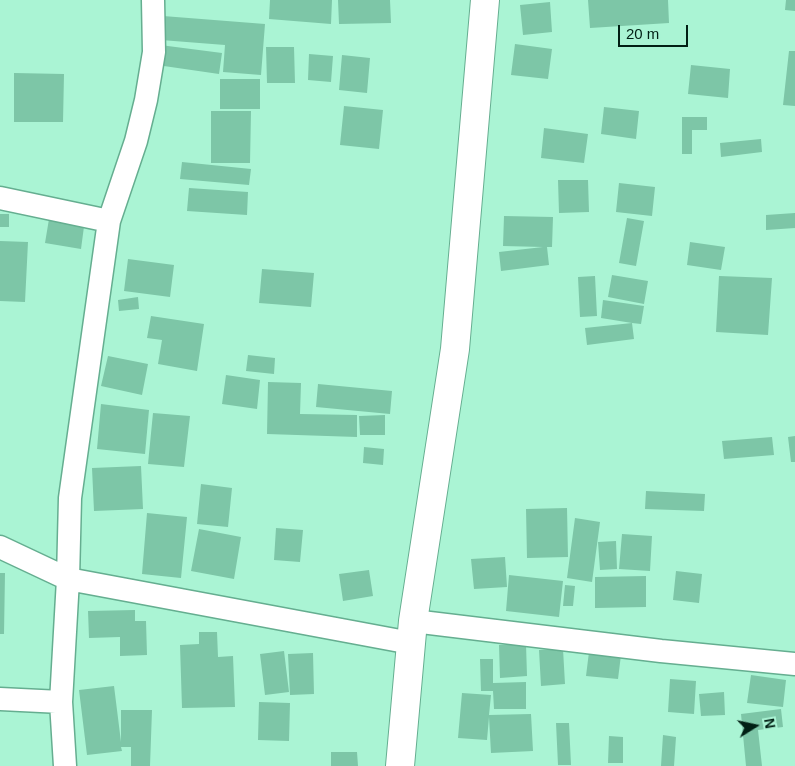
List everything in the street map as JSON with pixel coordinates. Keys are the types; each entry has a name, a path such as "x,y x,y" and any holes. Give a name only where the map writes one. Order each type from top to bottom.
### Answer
{"street":[{"path":"65,766 61,702 68,579 70,498 109,221 136,142 146,100 154,52 152,0"},
{"path":"400,766 412,632 455,350 486,0"},
{"path":"0,198 109,221"},
{"path":"0,547 68,579 412,632 661,651 795,664"},
{"path":"0,699 61,702"}],"building":[{"path":"270,0 332,0 331,24 269,19"},
{"path":"338,0 390,0 391,23 339,24"},
{"path":"588,0 668,0 669,23 590,28"},
{"path":"786,0 795,0 795,11 785,10"},
{"path":"550,2 552,32 523,35 520,5"},
{"path":"163,16 265,24 261,75 223,72 225,45 161,40"},
{"path":"515,44 552,49 548,79 511,75"},
{"path":"160,45 222,53 219,74 157,65"},
{"path":"266,47 294,47 295,83 267,83"},
{"path":"789,51 795,51 795,106 783,105"},
{"path":"309,54 333,56 331,82 308,80"},
{"path":"342,55 370,58 367,93 339,90"},
{"path":"691,65 730,69 728,98 688,94"},
{"path":"14,73 64,74 63,122 14,122"},
{"path":"220,79 260,79 260,109 220,109"},
{"path":"344,106 383,110 379,149 340,145"},
{"path":"604,107 639,111 636,139 601,134"},
{"path":"211,111 251,111 250,163 211,163"},
{"path":"682,117 707,117 707,130 692,130 692,154 682,154"},
{"path":"544,128 588,134 584,163 541,158"},
{"path":"761,139 762,152 721,157 720,143"},
{"path":"182,162 251,169 249,185 180,179"},
{"path":"558,180 588,180 589,212 559,213"},
{"path":"619,183 655,187 652,216 616,212"},
{"path":"189,188 248,192 247,215 187,211"},
{"path":"50,213 85,219 81,249 45,243"},
{"path":"795,213 795,228 766,230 766,215"},
{"path":"0,214 9,214 9,227 0,227"},
{"path":"504,216 553,217 552,247 547,247 549,265 501,271 499,252 543,247 503,246"},
{"path":"627,218 644,221 636,266 619,263"},
{"path":"0,241 28,242 25,302 0,301"},
{"path":"690,242 725,247 721,270 687,265"},
{"path":"128,259 174,265 170,297 124,291"},
{"path":"262,269 314,273 311,307 259,303"},
{"path":"612,275 648,281 644,304 608,297"},
{"path":"595,276 597,316 580,317 578,277"},
{"path":"719,276 772,278 768,335 716,332"},
{"path":"138,297 139,309 119,311 118,300"},
{"path":"603,300 644,306 641,324 601,318"},
{"path":"151,316 204,324 197,371 158,364 162,340 147,338"},
{"path":"632,323 634,339 587,345 585,328"},
{"path":"248,355 275,358 274,374 246,371"},
{"path":"108,356 148,364 142,395 101,386"},
{"path":"226,375 260,380 257,409 222,404"},
{"path":"268,382 301,383 300,414 357,415 357,437 267,434"},
{"path":"318,384 392,391 390,414 316,407"},
{"path":"101,404 149,410 145,454 97,449"},
{"path":"153,413 190,416 184,467 148,464"},
{"path":"385,415 385,435 360,435 359,416"},
{"path":"795,436 795,462 791,462 788,437"},
{"path":"772,437 774,455 724,459 722,441"},
{"path":"364,447 384,449 383,465 363,463"},
{"path":"141,466 143,509 94,511 92,468"},
{"path":"201,484 232,488 228,527 197,524"},
{"path":"646,491 705,494 704,511 645,509"},
{"path":"567,508 568,557 527,558 526,509"},
{"path":"147,513 187,517 181,578 142,574"},
{"path":"575,518 600,522 592,582 567,578"},
{"path":"276,528 303,530 300,562 274,560"},
{"path":"199,529 241,537 234,579 191,571"},
{"path":"622,534 652,536 650,571 619,569"},
{"path":"616,541 617,569 600,570 598,542"},
{"path":"505,557 507,587 474,589 471,559"},
{"path":"369,570 373,596 343,601 339,574"},
{"path":"676,571 702,574 699,603 673,600"},
{"path":"0,573 5,573 4,634 0,634"},
{"path":"509,575 563,581 559,617 506,611"},
{"path":"646,576 646,607 595,608 595,577"},
{"path":"565,585 575,586 573,606 563,606"},
{"path":"135,610 135,621 146,621 147,655 120,656 120,637 89,638 88,611"},
{"path":"199,632 217,632 218,657 233,656 235,707 182,708 180,645 199,644"},
{"path":"526,644 527,676 500,678 499,645"},
{"path":"563,649 565,684 541,686 539,650"},
{"path":"284,651 289,692 265,695 260,654"},
{"path":"589,652 621,655 618,679 586,676"},
{"path":"313,653 314,694 290,695 288,654"},
{"path":"480,659 493,659 493,683 526,682 526,709 494,709 493,691 481,691"},
{"path":"751,675 786,680 783,707 747,703"},
{"path":"670,679 696,681 694,714 668,712"},
{"path":"114,686 121,742 121,710 152,710 150,766 131,766 131,747 121,747 122,751 87,755 79,690"},
{"path":"724,692 725,715 701,716 699,694"},
{"path":"462,693 491,695 489,715 531,714 533,751 491,753 489,717 487,740 458,738"},
{"path":"259,702 290,703 289,741 258,740"},
{"path":"781,709 783,727 758,730 762,766 746,766 741,714"},
{"path":"556,723 569,723 571,765 558,765"},
{"path":"663,735 676,737 674,766 661,766"},
{"path":"609,736 623,737 623,763 608,763"},
{"path":"331,752 357,752 358,766 331,766"}]}
